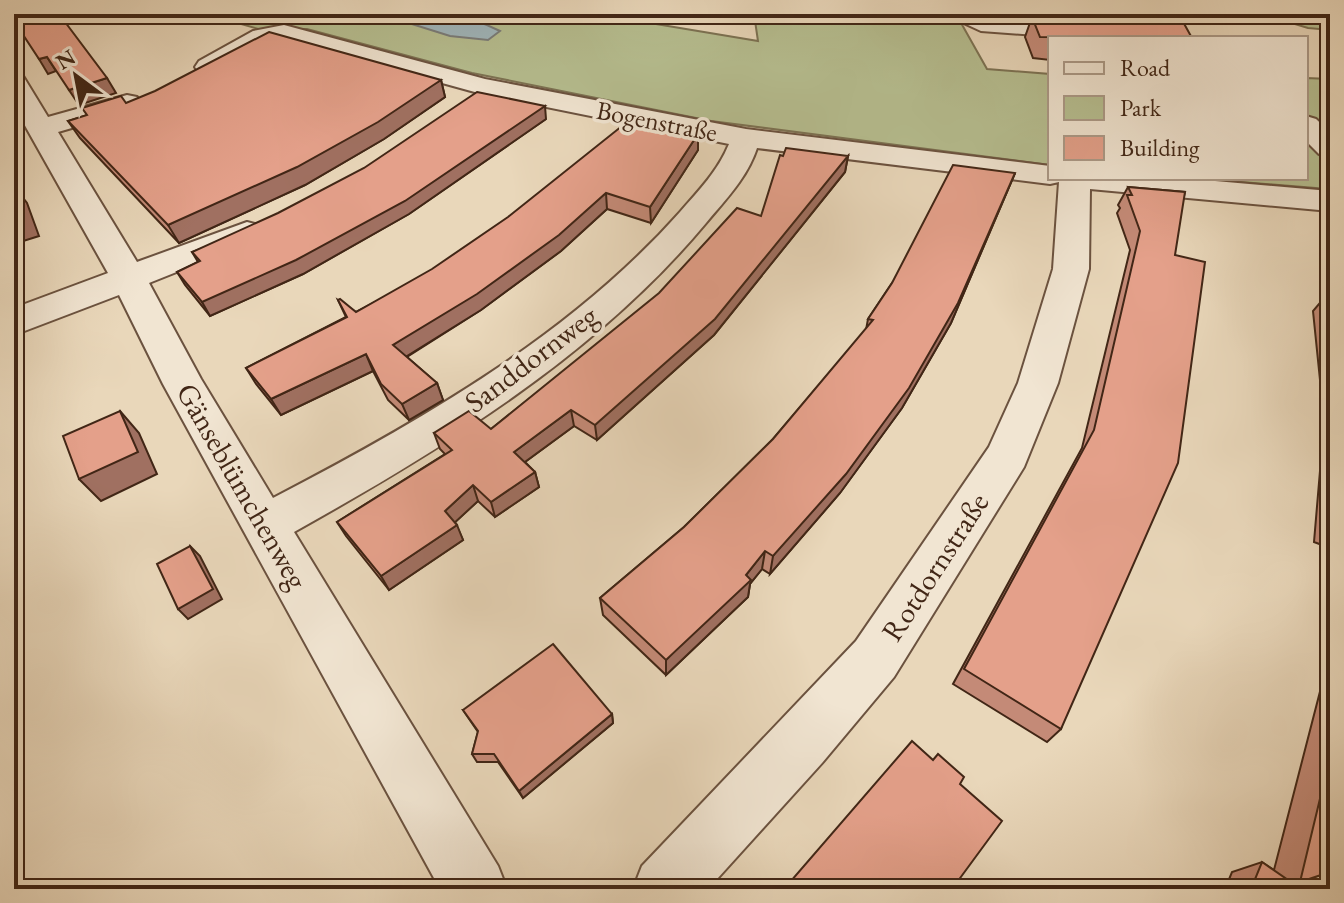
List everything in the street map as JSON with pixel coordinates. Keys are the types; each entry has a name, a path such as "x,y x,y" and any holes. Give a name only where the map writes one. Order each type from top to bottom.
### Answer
{"street":[{"path":"963,14 981,24 1148,36"},
{"name":"Bogenstraße","path":"182,80 262,36 284,32 482,86 746,138 1048,175"},
{"name":"Gänseblümchenweg","path":"14,82 130,280 183,384 475,889"},
{"path":"451,112 482,86"},
{"path":"40,128 91,115 156,92"},
{"path":"1308,127 1330,148"},
{"name":"Sanddornweg","path":"265,525 398,453 555,347 663,252 735,168 746,138"},
{"name":"Rotdornstraße","path":"665,889 802,743 875,659 1008,455 1038,383 1071,269 1076,180"},
{"path":"1098,180 1330,201"},
{"path":"14,322 130,280 277,217"}],"green space":[{"path":"206,14 380,14 475,18 457,14 596,14 758,41 754,14 956,14 987,69 1048,74 1048,165 711,121 472,73 307,29 262,30"},
{"path":"1262,14 1286,14 1316,21 1309,14 1330,14 1330,30 1308,28"},
{"path":"1308,78 1330,79 1330,138 1308,118"},
{"path":"1308,140 1330,162 1328,189 1216,180 1308,180"}],"water":[{"path":"380,14 456,16 500,31 488,40 450,36"}],"building":[{"path":"14,14 59,14 107,78 69,90 47,57 39,59 14,21"},
{"path":"1032,17 1182,20 1191,36 1048,36 1040,37"},
{"path":"269,32 441,80 378,122 297,167 168,225 68,121 87,115 82,108 121,96 126,103 155,91"},
{"path":"477,92 545,106 405,201 296,260 202,302 177,272 200,261 192,252 278,213 364,168"},
{"path":"632,118 698,134 650,207 606,193 559,235 477,294 393,345 437,383 402,404 381,384 366,354 271,399 246,368 347,317 338,300 356,312 432,269 508,217"},
{"path":"786,148 848,156 715,319 595,425 571,410 514,452 535,472 491,502 473,485 445,511 457,525 381,576 337,522 452,450 434,433 469,411 491,429 659,293 737,208 761,216 780,155 783,156"},
{"path":"953,165 1015,173 958,303 909,388 846,474 773,556 765,551 746,575 751,580 666,660 600,598 684,527 773,439 873,320 868,319 892,283"},
{"path":"1128,187 1185,192 1175,255 1205,262 1178,463 1061,729 964,669 1094,430 1140,231 1127,195 1132,195"},
{"path":"14,192 22,213 14,216"},
{"path":"120,411 138,452 79,479 63,436"},
{"path":"190,546 213,589 178,609 157,564"},
{"path":"553,644 612,714 519,791 494,754 472,754 478,731 463,710"},
{"path":"912,741 933,760 938,754 964,777 960,784 1002,821 952,889 784,889"},
{"path":"1330,757 1330,872 1300,882"},
{"path":"1262,862 1301,889 1251,889"}]}
